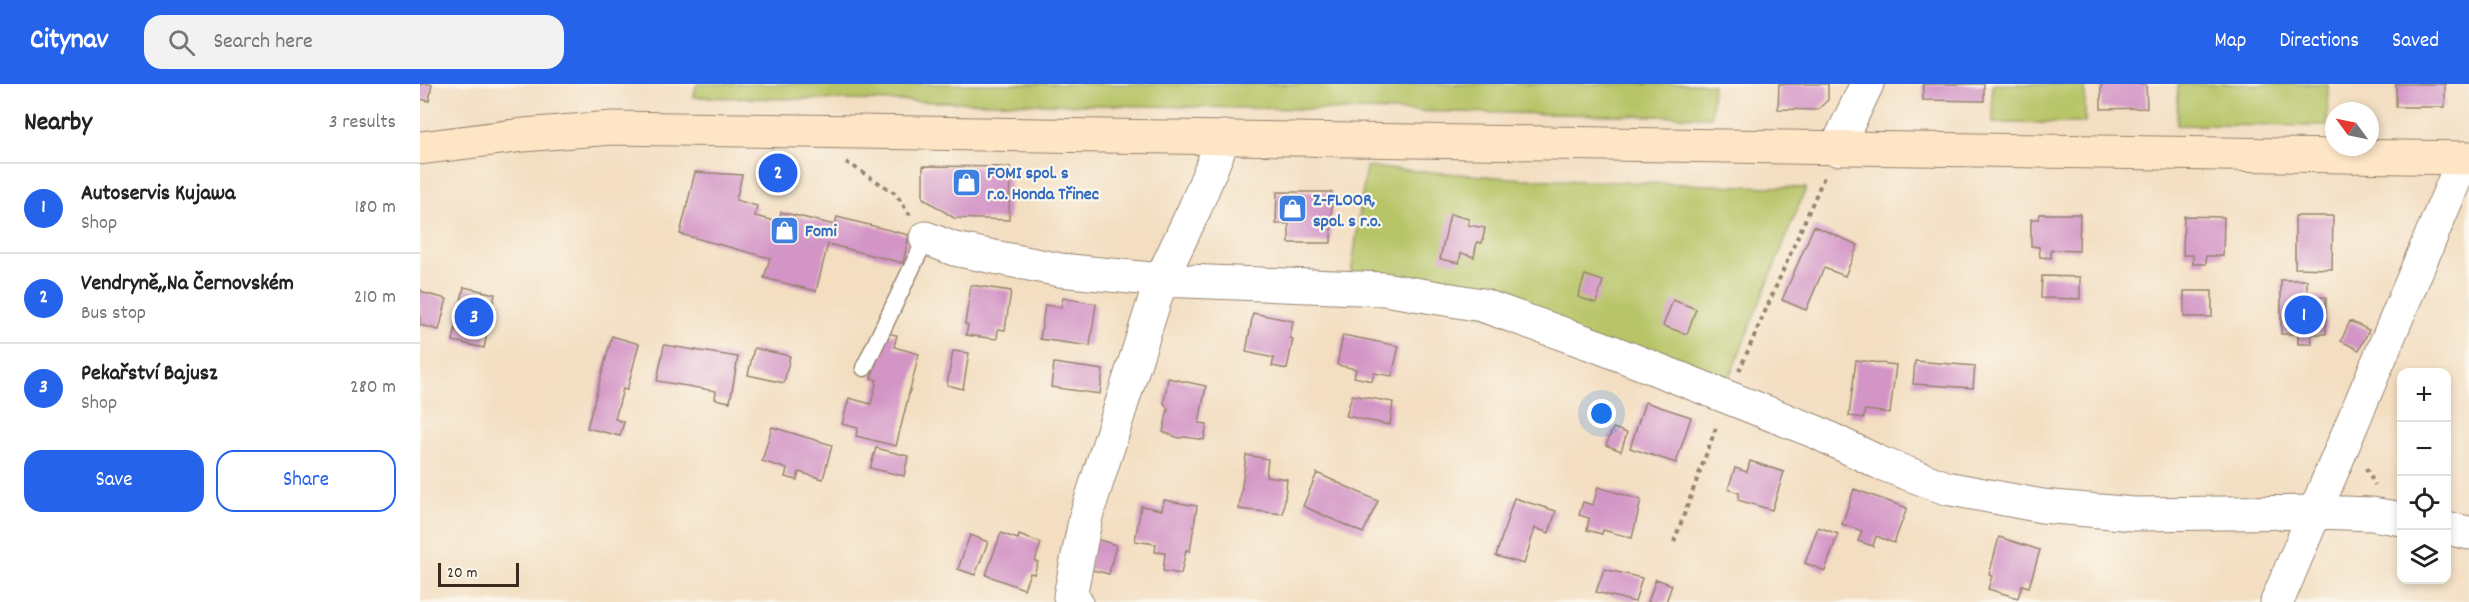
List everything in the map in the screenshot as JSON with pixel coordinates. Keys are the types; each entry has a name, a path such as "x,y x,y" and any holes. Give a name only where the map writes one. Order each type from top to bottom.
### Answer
{"main road":[{"path":"420,148 523,135 612,128 2467,158"}],"street":[{"path":"1836,149 1867,84"},
{"path":"1072,600 1086,516 1161,280 1195,208 1224,137"},
{"path":"2277,602 2467,158"},
{"path":"926,238 954,249 1060,270 1161,280 1384,288 1482,305 1600,347 1816,432 1880,464 1946,488 2042,506 2134,514 2237,511 2317,512 2372,514 2397,518"},
{"path":"2451,529 2469,533"}],"lane":[{"path":"864,368 926,238"}],"path":[{"path":"1674,542 1727,397 1836,149"},
{"path":"841,159 895,193 926,238"},
{"path":"2358,415 2366,468 2376,486"}],"green space":[{"path":"697,84 1713,84 1711,117 693,97"},
{"path":"1992,84 2085,84 2085,123 1993,123"},
{"path":"2178,84 2328,84 2325,126 2177,125"},
{"path":"1366,167 1523,179 1806,188 1725,388 1351,275"}],"building":[{"path":"420,84 432,84 429,101 420,99"},
{"path":"1779,84 1828,84 1828,100 1817,110 1778,109"},
{"path":"1923,84 1984,84 1984,101 1923,100"},
{"path":"2101,84 2146,84 2147,108 2101,109"},
{"path":"2396,84 2445,84 2445,107 2396,107"},
{"name":"FOMI spol. s r.o. Honda Třinec","path":"923,166 1010,167 1009,220 954,218 923,198"},
{"name":"Fomi","path":"695,172 742,175 736,200 757,206 755,216 779,222 781,212 835,225 837,217 909,235 903,263 828,244 816,291 764,278 770,258 680,234"},
{"path":"1277,192 1332,192 1331,243 1289,243 1289,224 1276,224"},
{"path":"1450,214 1469,219 1468,225 1485,228 1482,243 1477,242 1474,257 1461,253 1459,263 1440,259"},
{"path":"2040,214 2080,214 2079,251 2051,250 2051,258 2040,257 2039,247 2031,246 2031,219 2039,219"},
{"path":"2184,216 2224,217 2223,256 2206,256 2206,264 2193,264 2193,255 2183,255"},
{"path":"2295,216 2333,216 2332,269 2295,268"},
{"path":"1814,226 1858,245 1845,276 1824,268 1806,310 1782,300"},
{"path":"1585,275 1603,281 1596,303 1578,297"},
{"path":"2042,276 2080,277 2080,299 2041,298"},
{"path":"2281,280 2307,280 2307,297 2326,297 2326,334 2311,334 2312,344 2298,344 2298,334 2281,334"},
{"path":"971,285 1011,291 1005,330 998,329 997,339 966,335 968,325 965,324"},
{"path":"464,287 495,294 484,348 453,341"},
{"path":"420,289 424,293 447,299 439,330 420,325"},
{"path":"2184,291 2212,291 2212,317 2184,317"},
{"path":"1063,298 1096,304 1090,346 1040,339 1045,305 1061,307"},
{"path":"1673,300 1696,309 1687,334 1663,326"},
{"path":"1253,313 1293,321 1290,338 1293,339 1287,369 1272,366 1274,358 1246,352"},
{"path":"2350,321 2369,330 2359,350 2341,341"},
{"path":"886,333 897,335 894,347 919,354 896,446 856,436 858,428 842,424 849,398 871,404 877,380 871,378"},
{"path":"1343,335 1399,346 1392,376 1374,373 1372,381 1354,377 1356,369 1337,365"},
{"path":"612,336 639,344 627,390 623,389 615,419 624,422 620,436 587,428"},
{"path":"664,345 738,357 730,402 715,399 716,391 657,381"},
{"path":"754,348 790,356 784,383 748,375"},
{"path":"953,351 969,353 963,389 947,385"},
{"path":"1856,360 1896,365 1890,413 1865,410 1864,418 1849,416"},
{"path":"1915,361 1975,366 1973,388 1913,384"},
{"path":"1054,363 1103,370 1100,394 1051,387"},
{"path":"1168,378 1206,386 1199,423 1207,424 1204,440 1179,438 1163,432 1168,409 1164,403"},
{"path":"1352,395 1393,402 1390,425 1346,416"},
{"path":"1645,402 1691,417 1676,463 1630,448"},
{"path":"772,427 832,445 823,479 799,472 797,480 785,477 787,469 762,461"},
{"path":"1613,428 1627,433 1621,451 1606,445"},
{"path":"876,448 908,456 904,476 870,468"},
{"path":"1246,455 1268,459 1266,476 1287,479 1283,514 1239,509"},
{"path":"1750,461 1784,472 1772,510 1738,500 1739,493 1728,489 1735,468 1747,472"},
{"path":"1317,473 1378,501 1363,533 1303,506"},
{"path":"1598,487 1641,500 1632,538 1603,530 1602,534 1587,530 1589,518 1579,515 1583,502 1593,505"},
{"path":"1854,489 1907,508 1894,543 1876,536 1873,546 1858,541 1862,531 1842,524"},
{"path":"1514,498 1556,511 1549,533 1535,528 1524,564 1496,556"},
{"path":"1164,500 1197,506 1190,551 1186,550 1181,574 1163,571 1165,553 1155,552 1156,544 1135,541 1141,506 1162,510"},
{"path":"1818,527 1838,534 1825,571 1805,563"},
{"path":"1001,533 1018,539 1019,535 1041,543 1035,561 1038,562 1034,574 1030,573 1024,589 986,575"},
{"path":"970,535 988,542 975,575 958,569"},
{"path":"1999,537 2040,550 2029,587 2022,585 2018,598 1988,589 1992,576 1989,575"},
{"path":"1096,539 1116,545 1109,574 1088,569"},
{"path":"1604,569 1642,578 1635,602 1596,592"},
{"path":"1656,579 1672,585 1666,602 1648,602"}],"place":[{"name":"Vendryně,,Na Černovském","path":"778,173"},
{"name":"FOMI spol. s r.o. Honda Třinec","path":"966,182"},
{"name":"Z-FLOOR, spol. s r.o.","path":"1292,209"},
{"name":"Fomi","path":"784,230"},
{"name":"Autoservis Kujawa","path":"2304,315"},
{"name":"Pekařství Bajusz","path":"474,317"}]}
